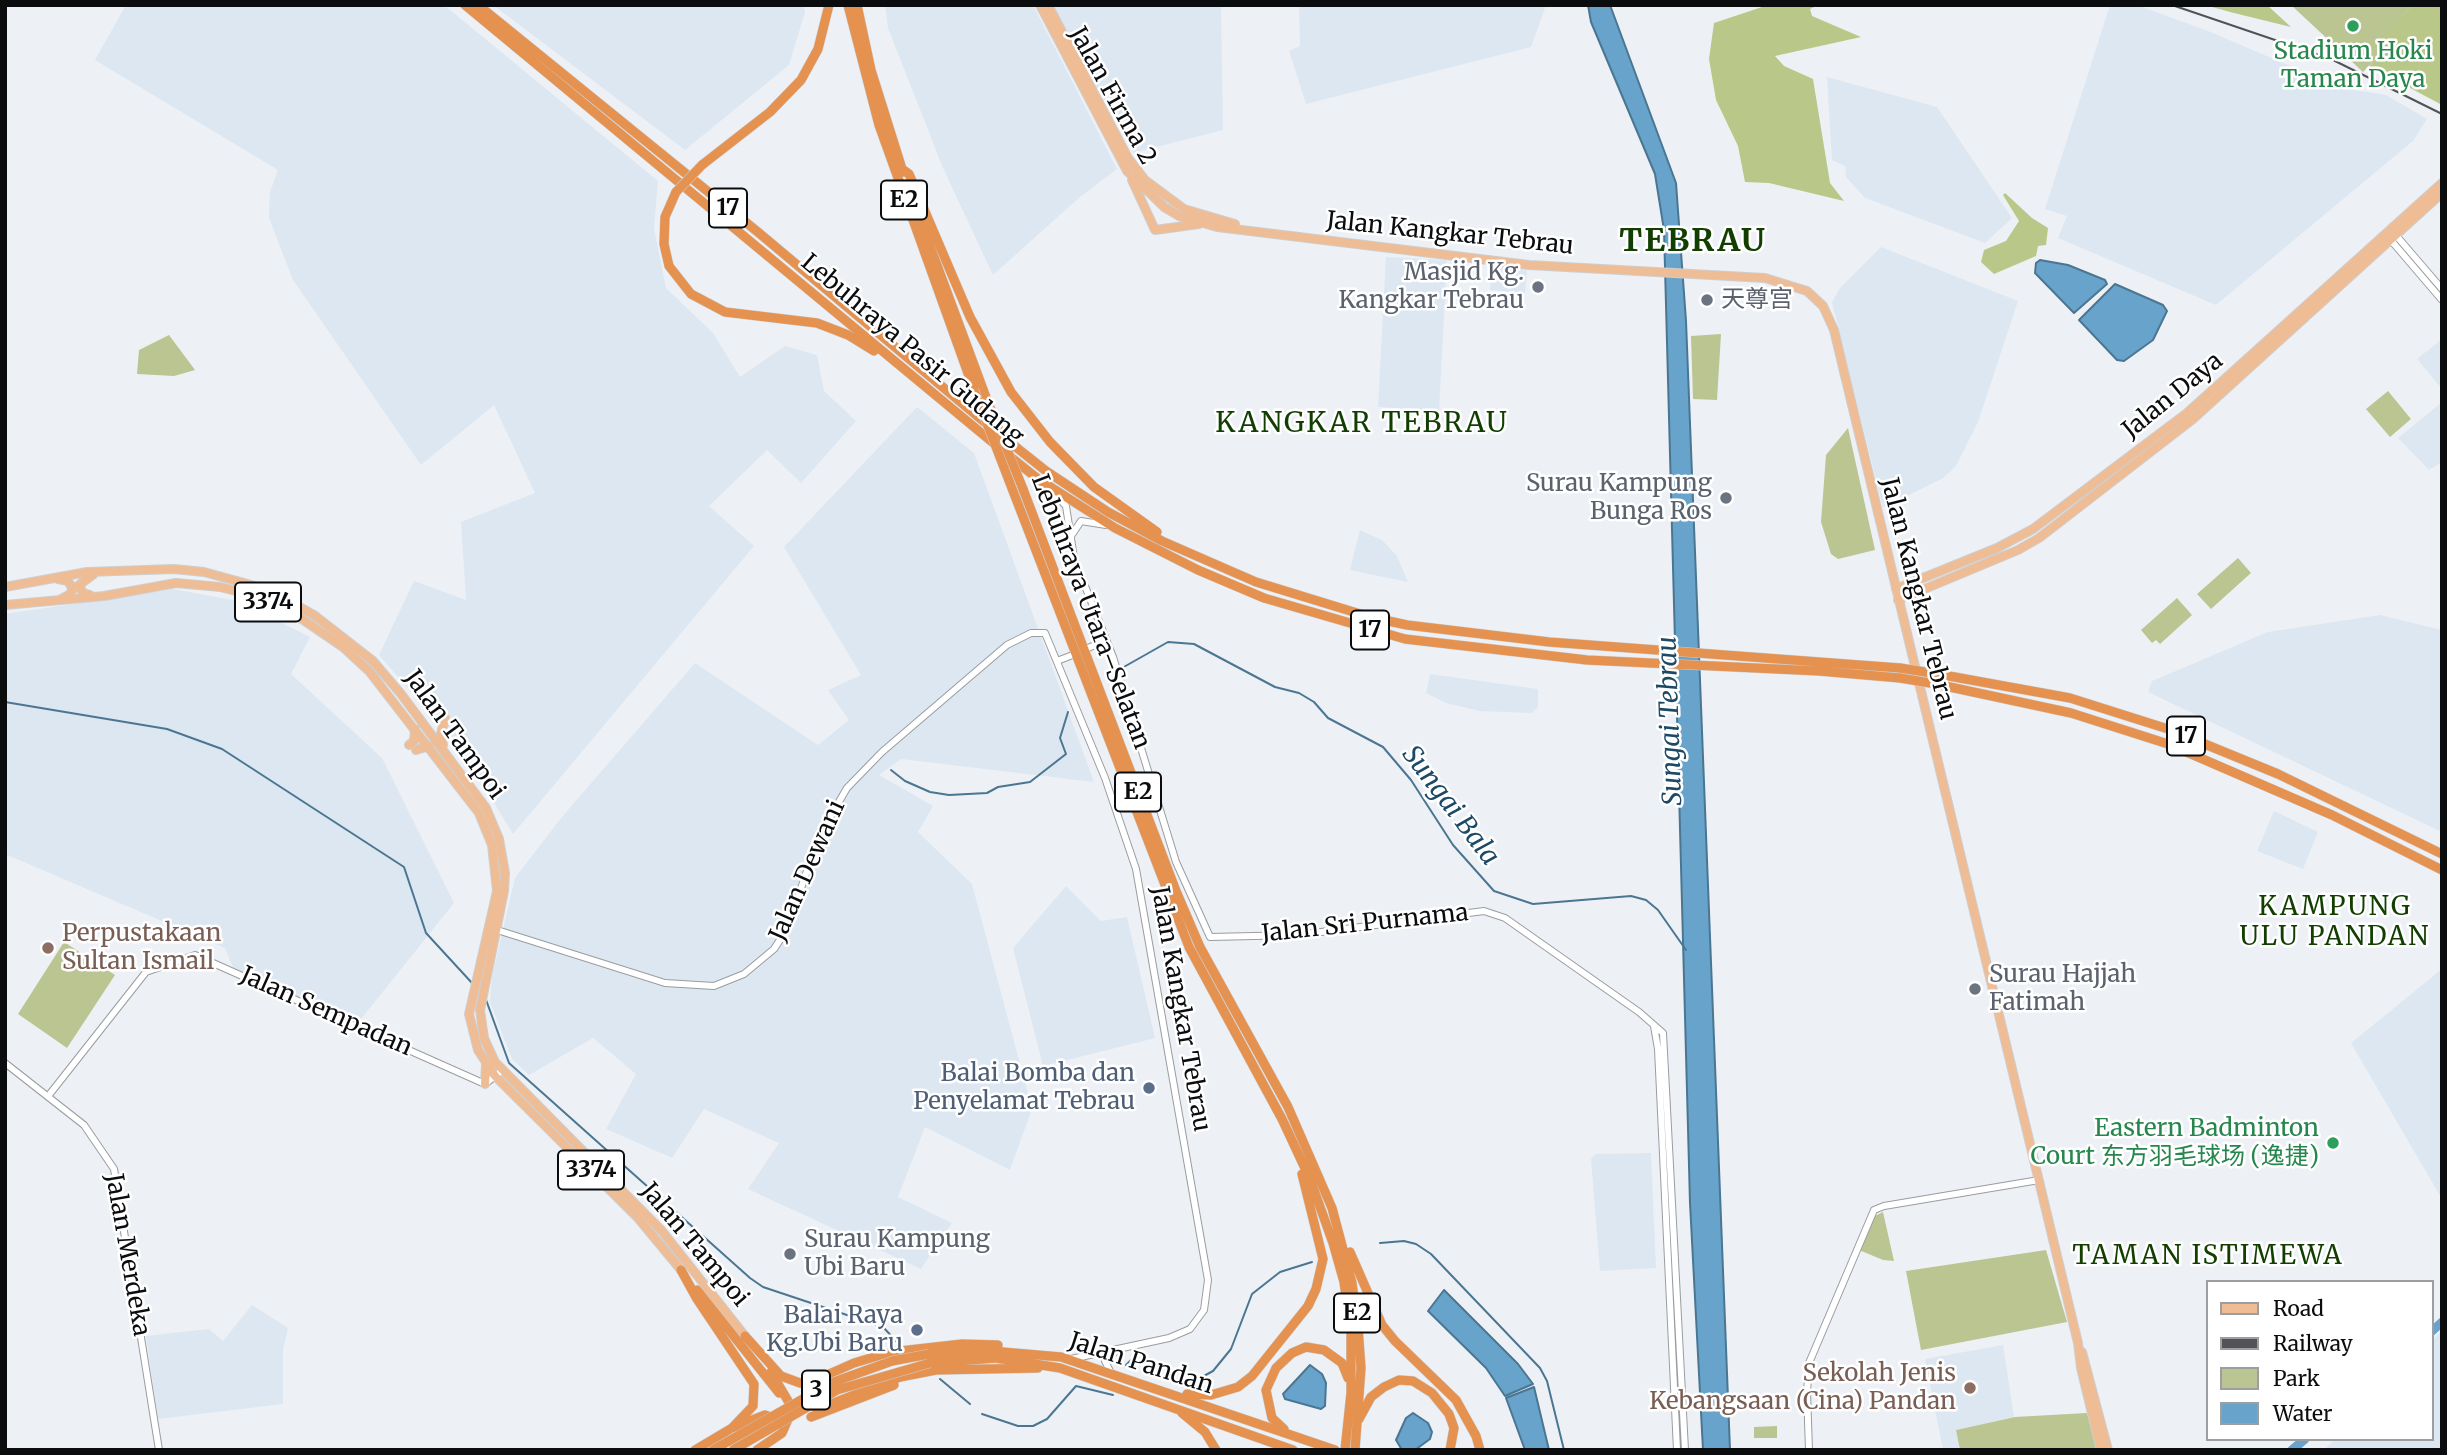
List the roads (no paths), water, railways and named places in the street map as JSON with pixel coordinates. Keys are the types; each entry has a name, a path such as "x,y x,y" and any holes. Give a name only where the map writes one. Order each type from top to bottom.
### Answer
{"highway":[{"name":"Lebuhraya Pasir Gudang","path":"465,5 1038,479 1115,528 1198,570 1264,598 1405,639 1587,660 1900,673"},
{"name":"Lebuhraya Pasir Gudang","path":"478,5 1019,451 1108,512 1175,547 1266,585 1406,625 1549,642 1721,654 1900,673 2070,698 2168,729 2278,774 2442,854"},
{"path":"829,5 818,49 801,80 770,112 702,165 676,192 665,217 664,244 669,266 691,294 724,312 800,319 835,330 867,347 926,389"},
{"name":"Lebuhraya Utara–Selatan","path":"848,5 879,125 974,390 1189,947 1297,1152 1322,1213 1344,1282 1351,1331 1351,1393 1355,1422"},
{"name":"Lebuhraya Utara–Selatan","path":"857,5 871,70 902,169 987,400 1175,891 1200,947 1288,1107 1332,1208 1352,1283 1358,1327 1361,1368 1355,1422"},
{"path":"902,169 909,174 970,317 1011,392 1050,442 1094,487 1175,547"},
{"name":"Lebuhraya Pasir Gudang","path":"1937,679 2071,713 2168,744 2332,815 2442,870"},
{"path":"1160,1389 1211,1395 1238,1387 1252,1376 1308,1306 1321,1272 1322,1247 1297,1152"},
{"path":"1332,1208 1361,1283 1382,1325 1415,1362 1456,1399 1472,1426 1480,1450"},
{"path":"681,1270 779,1393"},
{"path":"681,1270 696,1299 754,1384 753,1406 732,1428"},
{"path":"746,1336 781,1376 790,1381 811,1382 891,1352 962,1343 1021,1347 1065,1358"},
{"path":"746,1336 785,1391 791,1406 782,1433 758,1449"},
{"path":"1293,1435 1272,1418 1266,1390 1276,1368 1292,1353 1306,1347 1331,1354 1344,1367 1351,1393"},
{"name":"Jalan Pandan","path":"930,1359 991,1350 1065,1358 1110,1371 1335,1450"},
{"name":"Jalan Pandan","path":"930,1359 996,1358 1060,1368 1293,1450"},
{"name":"3","path":"713,1450 831,1383 857,1372 930,1359"},
{"name":"3","path":"733,1450 837,1390 930,1359"},
{"path":"829,1374 807,1394 807,1401 815,1408 900,1377 953,1370 1060,1368"},
{"path":"811,1417 905,1381 953,1370"},
{"path":"1355,1450 1355,1422 1378,1391 1399,1380 1413,1381 1432,1393 1449,1414 1454,1428 1450,1450"},
{"path":"1178,1410 1205,1432 1216,1450"},
{"path":"695,1450 732,1428 765,1415 777,1419 778,1427 758,1449"},
{"name":"E2","path":"1345,1450 1355,1422"}],"main road":[{"name":"Jalan Firma 2","path":"1040,5 1127,171 1164,207 1200,223 1272,233"},
{"name":"Jalan Firma 2","path":"1048,5 1128,158 1144,180 1167,199 1201,217 1272,233"},
{"path":"1127,171 1155,230 1200,223"},
{"name":"Jalan Daya","path":"1898,600 2039,538 2193,419 2442,183"},
{"name":"Jalan Daya","path":"1896,589 1997,548 2033,529 2187,413 2390,234 2442,193"},
{"name":"Jalan Kangkar Tebrau","path":"1272,233 1529,265 1697,272 1791,284 1807,291 1823,306 1834,330 2078,1343 2081,1368 2101,1450"},
{"path":"1994,559 1974,566 1970,564 1997,548"},
{"name":"Jalan Tampoi","path":"5,587 103,571 174,569 204,572 255,586 287,600 314,615 373,661 486,808 499,839 505,873 482,997 481,1024 498,1074 638,1218 681,1270"},
{"path":"103,571 84,578 79,585 87,595 104,596"},
{"path":"1891,571 1898,579 1911,583"},
{"path":"52,578 68,581 73,589 69,595 55,601"},
{"name":"Jalan Tampoi","path":"5,606 104,596 176,583 220,587 274,604 312,624 342,647 381,684 479,813 487,830 497,874 493,929 473,989 470,1021 478,1050 486,1063 655,1224 746,1336"},
{"path":"1904,622 1905,607 1914,594"},
{"path":"420,719 434,725 445,718 440,737 446,754"},
{"path":"415,728 413,747 429,746"},
{"path":"485,1084 486,1063"},
{"path":"2078,1343 2088,1364 2108,1450"}],"street":[{"path":"2390,234 2442,289"},
{"path":"2390,234 2442,300"},
{"path":"1038,479 1066,506 1073,558 1105,641 1088,648"},
{"path":"1070,538 1076,524 1086,519 1115,528"},
{"name":"Jalan Dewani","path":"493,929 665,983 714,986 744,974 774,949 787,929 819,836 847,788 881,753 1007,645 1031,633 1045,633"},
{"name":"Jalan Kangkar Tebrau","path":"1045,633 1105,778 1136,869 1208,1280 1204,1310 1190,1329 1169,1338 1065,1358"},
{"name":"Jalan Sri Purnama","path":"1105,641 1176,862 1210,937 1298,935 1484,911 1505,918 1654,1023 1664,1129"},
{"path":"1057,661 1070,656"},
{"name":"Jalan Sempadan","path":"49,1096 146,972 189,956 203,957 485,1084"},
{"name":"Jalan Merdeka","path":"5,1063 92,1133 117,1178 159,1450"},
{"path":"485,1084 498,1074"},
{"path":"1664,1129 1677,1450"},
{"path":"1664,1129 1685,1450"},
{"path":"1809,1450 1809,1363 1874,1210 1884,1206 2039,1180"},
{"path":"1110,1371 1106,1366 1107,1357 1120,1348"}],"water":[{"path":"1588,5 1610,5 1676,183 1686,321 1730,1450 1703,1450 1690,1203 1664,230 1655,174 1591,22"},
{"path":"2040,260 2068,265 2105,280 2107,284 2074,313 2035,273 2036,263"},
{"path":"2115,284 2163,305 2167,311 2153,340 2124,361 2117,360 2079,320"},
{"path":"1444,1290 1518,1364 1533,1384 1505,1396 1486,1368 1428,1311"},
{"path":"1310,1365 1322,1374 1326,1383 1325,1406 1321,1409 1285,1399 1283,1394"},
{"path":"1534,1387 1549,1450 1525,1450 1506,1398"},
{"path":"1413,1413 1428,1423 1432,1432 1430,1439 1415,1450 1402,1450 1396,1440 1406,1418"}],"waterway":[{"name":"Sungai Bala","path":"1122,668 1168,642 1194,644 1275,687 1299,693 1314,702 1328,718 1383,747 1411,780 1453,845 1494,891 1533,904 1631,896 1646,900 1658,910 1686,950"},
{"path":"5,702 167,729 222,749 404,867 426,933 472,983"},
{"path":"891,770 905,781 930,792 949,795 987,793 998,787 1030,782 1066,754 1060,738 1068,712"},
{"path":"485,997 509,1063 750,1278 763,1287 883,1327 897,1342"},
{"path":"1380,1243 1404,1241 1416,1244 1431,1254 1540,1368 1547,1381 1564,1450"},
{"path":"1126,1365 1131,1360 1202,1377 1213,1371 1231,1349 1252,1294 1280,1272 1312,1262"},
{"path":"2433,1330 2442,1322"},
{"path":"940,1379 970,1404"},
{"path":"982,1414 1018,1426 1033,1426 1047,1419 1076,1386 1113,1395"},
{"path":"2292,1450 2303,1441"}],"railway":[{"path":"2172,5 2331,59 2442,114"}],"place":[{"name":"Stadium Hoki Taman Daya","path":"2353,26"},
{"name":"Masjid Kg. Kangkar Tebrau","path":"1538,287"},
{"name":"天尊宫","path":"1707,300"},
{"name":"Surau Kampung Bunga Ros","path":"1726,498"},
{"name":"Perpustakaan Sultan Ismail","path":"48,948"},
{"name":"Surau Hajjah Fatimah","path":"1975,989"},
{"name":"Balai Bomba dan Penyelamat Tebrau","path":"1149,1088"},
{"name":"Eastern Badminton Court 东方羽毛球场 (逸捷)","path":"2333,1143"},
{"name":"Surau Kampung Ubi Baru","path":"790,1254"},
{"name":"Balai Raya Kg.Ubi Baru","path":"917,1330"},
{"name":"Sekolah Jenis Kebangsaan (Cina) Pandan","path":"1970,1388"}],"district":[{"name":"TEBRAU","path":"1693,242"},
{"name":"KANGKAR TEBRAU","path":"1362,424"},
{"name":"KAMPUNG ULU PANDAN","path":"2335,923"},
{"name":"TAMAN ISTIMEWA","path":"2208,1257"}],"water label":[{"name":"Sungai Tebrau","path":"1671,721"}]}
